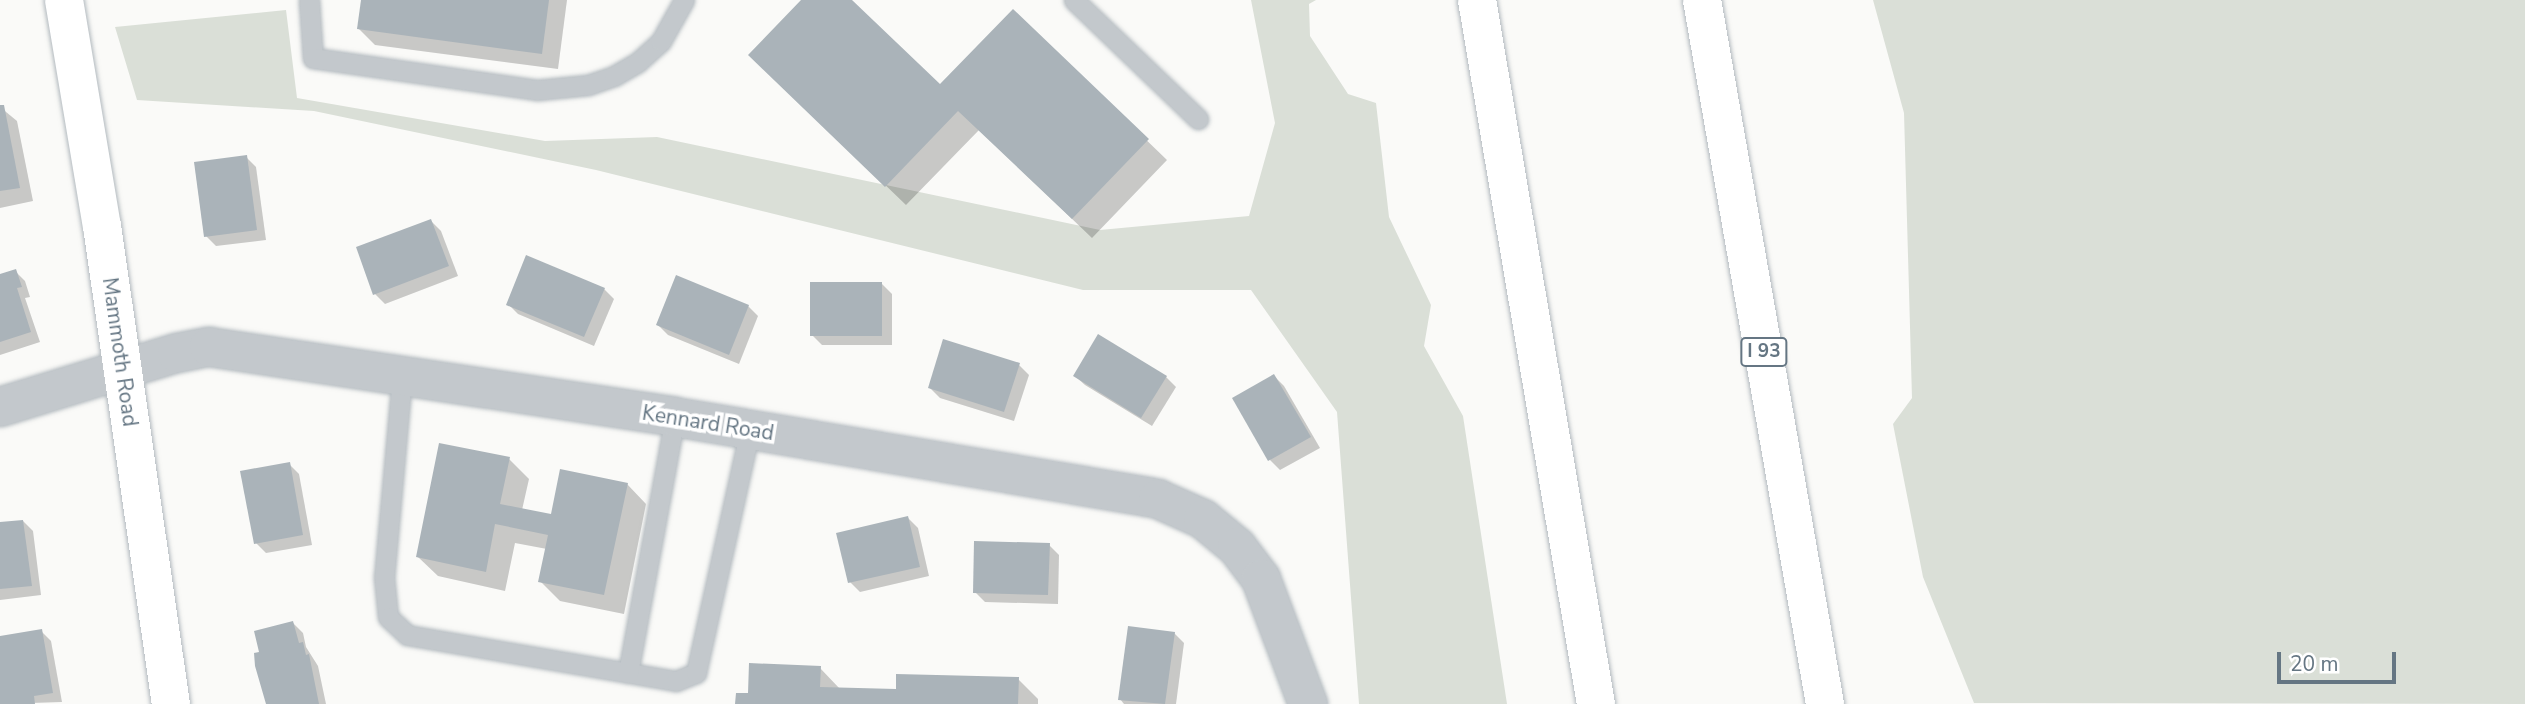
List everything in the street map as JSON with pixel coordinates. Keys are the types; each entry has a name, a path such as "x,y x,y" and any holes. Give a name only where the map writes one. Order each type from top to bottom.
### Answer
{"main road":[{"name":"Mammoth Road","path":"64,0 79,79 171,704"},
{"path":"1477,0 1596,704"},
{"name":"I 93","path":"1702,0 1825,704"}],"street":[{"name":"Kennard Road","path":"0,407 209,347 675,417 1110,488 1158,499 1203,519 1237,547 1261,579 1308,704"}],"lane":[{"path":"309,0 313,58 537,90 588,85 614,76 638,62 661,41 684,0"},
{"path":"1074,0 1198,119"},
{"path":"402,377 384,577 388,617 407,635 676,681 696,673 750,430"},
{"path":"628,673 675,417"}],"shaded area":[{"path":"1251,0 1316,0 1309,4 1310,36 1348,94 1376,103 1389,217 1431,305 1424,346 1463,416 1507,704 1359,704 1337,412 1251,290 1083,290 596,170 314,111 137,100 115,27 286,10 297,98 545,141 657,137 1100,230 1249,216 1275,123"},
{"path":"1873,0 2525,0 2525,704 1974,703 1923,577 1893,424 1912,398 1904,113"}],"building":[{"path":"361,0 549,0 542,54 357,29"},
{"path":"801,0 852,0 940,84 1013,9 1149,139 1072,219 958,111 885,187 748,55"},
{"path":"0,105 4,105 20,188 0,191"},
{"path":"247,155 257,230 204,237 194,162"},
{"path":"431,219 449,266 373,295 356,247"},
{"path":"526,255 605,288 584,337 506,305"},
{"path":"16,269 22,287 17,288 31,332 0,342 0,274"},
{"path":"676,275 749,305 729,355 656,325"},
{"path":"810,282 882,282 882,336 810,336"},
{"path":"1098,334 1167,376 1141,418 1073,376"},
{"path":"943,339 1020,363 1004,412 928,388"},
{"path":"1274,374 1311,437 1268,461 1232,398"},
{"path":"439,443 510,457 500,504 551,514 560,469 628,483 604,595 538,582 548,535 495,524 486,572 416,557"},
{"path":"290,462 303,535 254,544 240,471"},
{"path":"908,516 920,567 848,583 836,533"},
{"path":"23,520 32,586 0,589 0,522"},
{"path":"974,541 1050,543 1048,595 973,593"},
{"path":"293,621 299,643 303,642 306,655 309,654 319,704 266,704 255,666 254,653 259,652 254,631"},
{"path":"1128,626 1175,632 1165,704 1118,700"},
{"path":"42,629 53,693 34,696 35,704 0,704 0,636"},
{"path":"749,663 821,666 820,687 896,689 896,674 1019,677 1018,704 735,704 736,693 748,693"}]}
